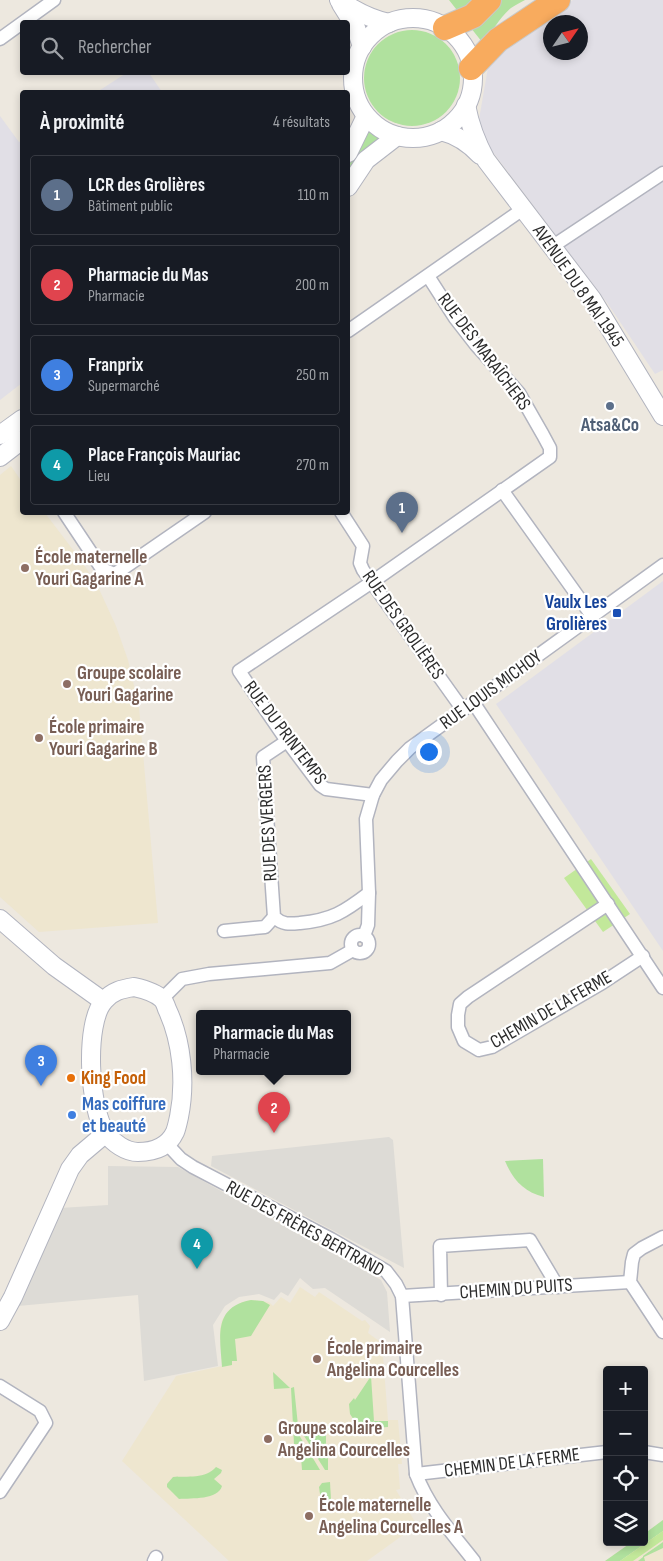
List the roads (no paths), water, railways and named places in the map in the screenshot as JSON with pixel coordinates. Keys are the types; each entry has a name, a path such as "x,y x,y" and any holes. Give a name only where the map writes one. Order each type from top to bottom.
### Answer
{"highway":[{"path":"445,28 473,16 489,0"},
{"path":"471,68 498,40 558,0"}],"street":[{"path":"26,20 54,0"},
{"path":"339,0 368,18 389,23"},
{"path":"339,0 352,22 362,46"},
{"path":"418,19 445,28 460,41 465,49 471,68 472,87 466,105 455,121 432,135 415,138 397,136 385,132 366,116 355,94 353,78 355,62 362,46 372,34 389,23 418,19"},
{"path":"0,39 20,25"},
{"name":"AVENUE DU 8 MAI 1945","path":"466,105 470,126 477,145 486,160 592,299 663,416"},
{"path":"350,149 366,116"},
{"name":"AVENUE DU 8 MAI 1945","path":"441,131 471,145 486,160"},
{"path":"350,184 366,160 397,136"},
{"path":"552,246 663,173"},
{"name":"RUE DES MARAÎCHERS","path":"350,330 523,208"},
{"name":"RUE DES MARAÎCHERS","path":"372,582 550,457 550,448 519,393 476,345 455,318 428,276"},
{"path":"0,435 20,420"},
{"path":"0,457 20,446"},
{"path":"502,490 592,616"},
{"path":"66,515 102,569 115,574 201,515"},
{"name":"RUE DES GROLIÈRES","path":"343,515 363,546 360,563 372,582 468,706"},
{"name":"RUE LOUIS MICHOY","path":"162,999 182,980 210,974 330,962 354,950 359,953 366,951 369,944 364,936 368,925 369,893 366,819 373,794 381,780 410,748 663,565"},
{"name":"RUE DU PRINTEMPS","path":"372,582 239,671 320,784 326,789 373,794"},
{"path":"468,706 608,904 663,988"},
{"name":"RUE DES VERGERS","path":"274,918 263,757 287,740"},
{"path":"224,931 266,927 274,918 286,924 316,922 332,918 369,893"},
{"name":"CHEMIN DE LA FERME","path":"608,904 460,1004 458,1028 464,1041 479,1050 492,1047 602,983 643,956"},
{"path":"0,919 54,966 103,1001"},
{"path":"134,987 147,990 162,999 173,1020 179,1047 182,1078 180,1109 176,1131 167,1144 155,1150 136,1152 122,1148 106,1133 99,1118 92,1078 91,1040 94,1022 103,1001 119,989 134,987"},
{"path":"0,1322 70,1169 80,1155 106,1133"},
{"name":"RUE DES FRÈRES BERTRAND","path":"167,1144 181,1159 193,1167 331,1239 386,1271 396,1284 402,1296 416,1474 423,1493 474,1561"},
{"path":"663,1237 634,1254 630,1282 663,1332"},
{"path":"441,1295 440,1246 530,1240 558,1287"},
{"name":"CHEMIN DU PUITS","path":"402,1296 630,1282"},
{"path":"0,1386 40,1411 46,1423 0,1492"},
{"name":"CHEMIN DE LA FERME","path":"416,1474 603,1452"},
{"path":"648,1453 663,1455"}],"place":[{"name":"Atsa&Co","path":"610,406"},
{"name":"LCR des Grolières","path":"402,533"},
{"name":"École maternelle Youri Gagarine A","path":"25,568"},
{"name":"Vaulx Les Grolières","path":"617,613"},
{"name":"Groupe scolaire Youri Gagarine","path":"67,684"},
{"name":"École primaire Youri Gagarine B","path":"39,738"},
{"name":"King Food","path":"71,1078"},
{"name":"Franprix","path":"41,1086"},
{"name":"Mas coiffure et beauté","path":"72,1115"},
{"name":"Pharmacie du Mas","path":"274,1133"},
{"name":"Place François Mauriac","path":"197,1269"},
{"name":"École primaire Angelina Courcelles","path":"317,1359"},
{"name":"Groupe scolaire Angelina Courcelles","path":"268,1439"},
{"name":"École maternelle Angelina Courcelles A","path":"309,1516"}]}
